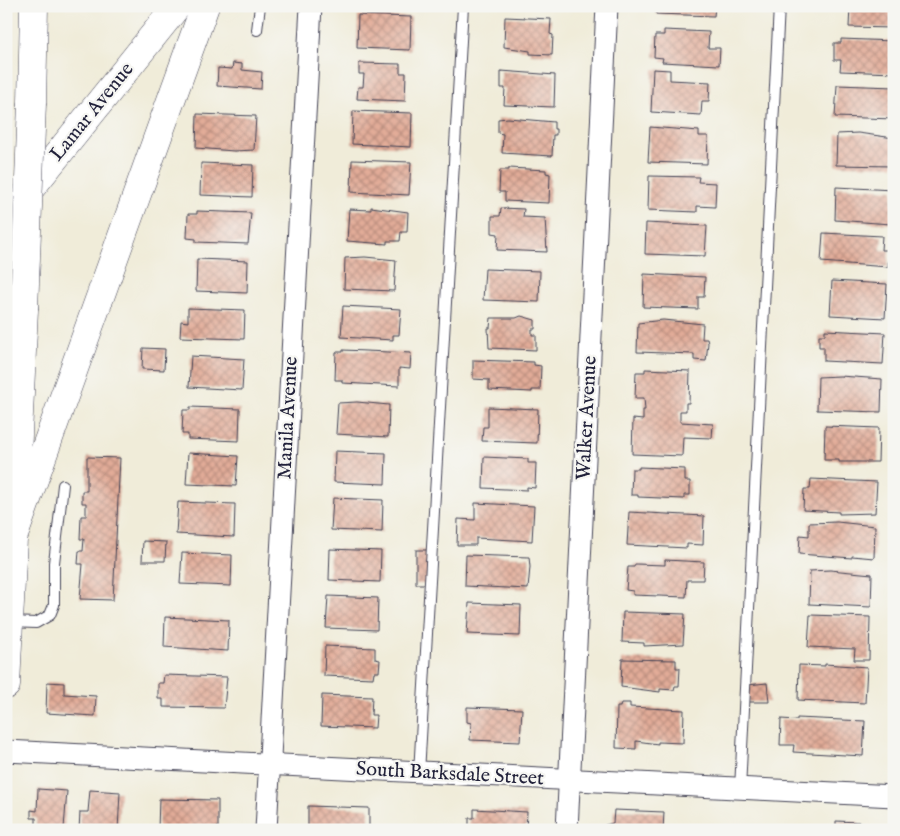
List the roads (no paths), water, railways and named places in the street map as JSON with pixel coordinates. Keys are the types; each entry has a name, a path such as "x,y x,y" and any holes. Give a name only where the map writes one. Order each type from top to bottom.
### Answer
{"main road":[{"path":"6,685 24,309 34,6"},
{"name":"Lamar Avenue","path":"6,219 177,6"},
{"path":"13,538 204,6"}],"street":[{"name":"Manila Avenue","path":"266,830 311,6"},
{"name":"Walker Avenue","path":"567,830 607,6"},
{"name":"South Barksdale Street","path":"6,751 740,790 894,796"}],"lane":[{"path":"257,30 260,6"},
{"path":"419,773 463,6"},
{"path":"740,790 779,6"},
{"path":"9,622 36,623 50,615 54,605 54,563 63,484"}]}
